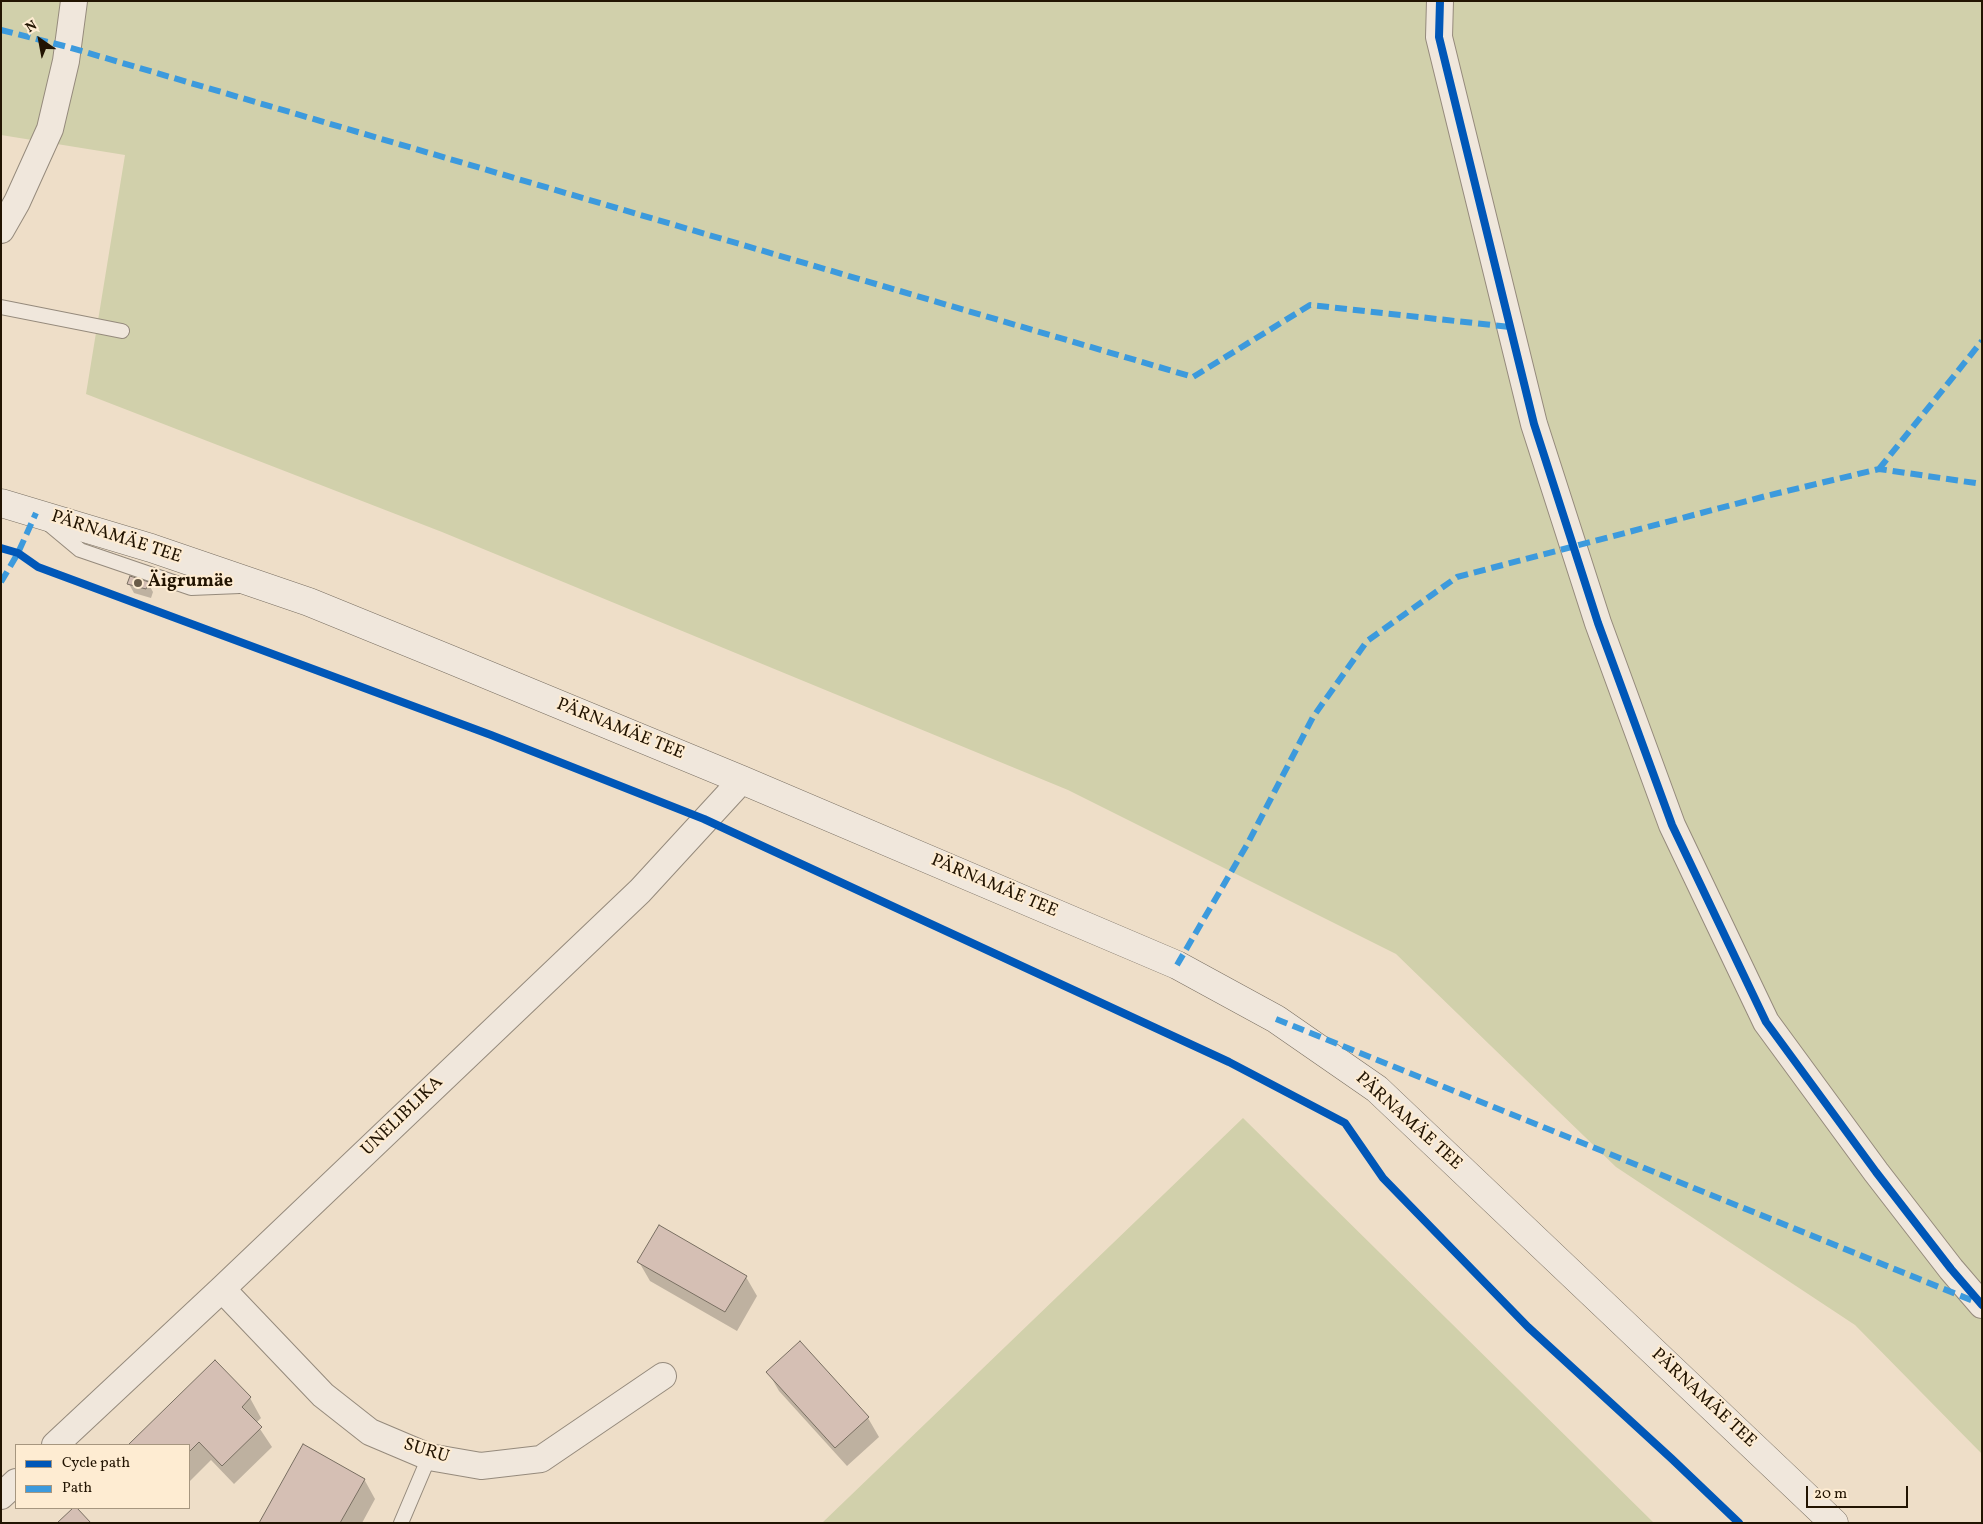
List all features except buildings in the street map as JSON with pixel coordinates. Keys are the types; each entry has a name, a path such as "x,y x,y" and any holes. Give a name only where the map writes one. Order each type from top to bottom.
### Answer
{"main road":[{"name":"PÄRNAMÄE TEE","path":"1,503 151,548 309,602 423,648 742,780 1177,965 1276,1018 1377,1089 1834,1523"}],"street":[{"path":"3,225 50,129 66,61 74,1"},
{"path":"1440,1 1439,37 1534,424 1598,623 1672,824 1766,1022 1876,1172 1951,1269 1982,1305"},
{"name":"UNELIBLIKA","path":"56,1444 222,1289 640,891 742,780"},
{"name":"SURU","path":"222,1289 323,1395 370,1432 429,1457 481,1466 541,1459 663,1376"},
{"path":"1,1496 15,1483"}],"lane":[{"path":"1,307 122,331"},
{"path":"401,1523 429,1457"}],"green space":[{"path":"1,1 1982,1 1982,1454 1855,1325 1616,1167 1396,954 1068,790 442,532 86,394 125,155 1,135"},
{"path":"1243,1118 1654,1523 822,1523"}],"marked path":[{"path":"1,30 68,47 1193,377 1310,305 1510,327"},
{"path":"1879,469 1982,341"},
{"path":"1177,965 1248,843 1313,717 1367,641 1457,577 1766,496 1879,469 1982,484"},
{"path":"1,582 18,553 36,513"},
{"path":"1276,1019 1976,1302"}],"cycle path":[{"path":"1440,1 1439,37 1534,424 1598,623 1672,825 1766,1022 1876,1172 1951,1269 1982,1305"},
{"path":"1,548 18,553 38,567 491,735 704,819 1229,1062 1345,1123 1383,1178 1528,1327 1739,1523"}],"place":[{"name":"Äigrumäe","path":"138,583"}]}
